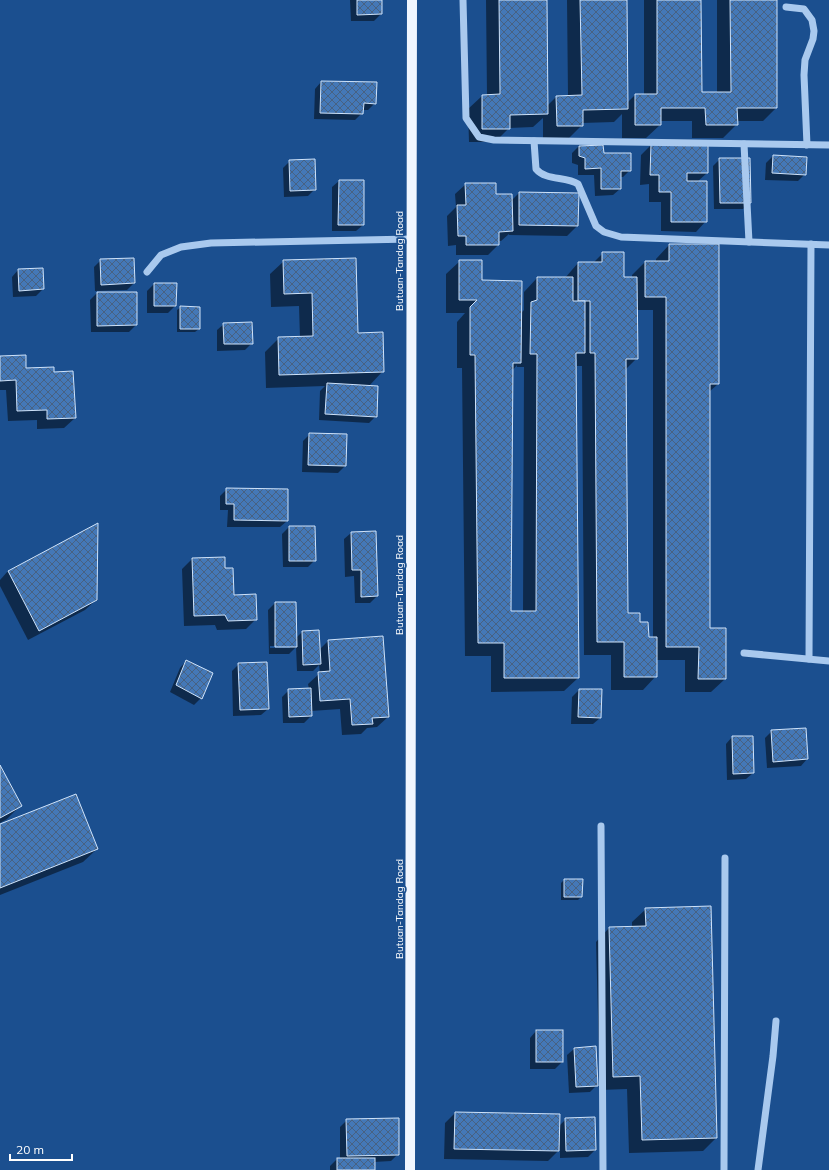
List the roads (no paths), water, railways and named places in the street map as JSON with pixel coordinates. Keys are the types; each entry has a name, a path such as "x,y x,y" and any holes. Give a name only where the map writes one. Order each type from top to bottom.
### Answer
{"main road":[{"name":"Butuan-Tandag Road","path":"410,1170 412,0"}],"lane":[{"path":"463,0 466,118 479,137 494,140 534,141 829,145"},
{"path":"786,7 804,9 812,20 814,31 813,39 805,60 804,74 807,145"},
{"path":"534,141 536,169 544,175 573,181 578,184 596,226 604,232 621,237 829,245"},
{"path":"744,144 749,242"},
{"path":"147,272 161,255 181,247 203,244 411,239"},
{"path":"809,659 811,244"},
{"path":"744,653 829,661"},
{"path":"601,826 603,1170"},
{"path":"724,1170 725,858"},
{"path":"758,1170 773,1056 776,1021"}]}
